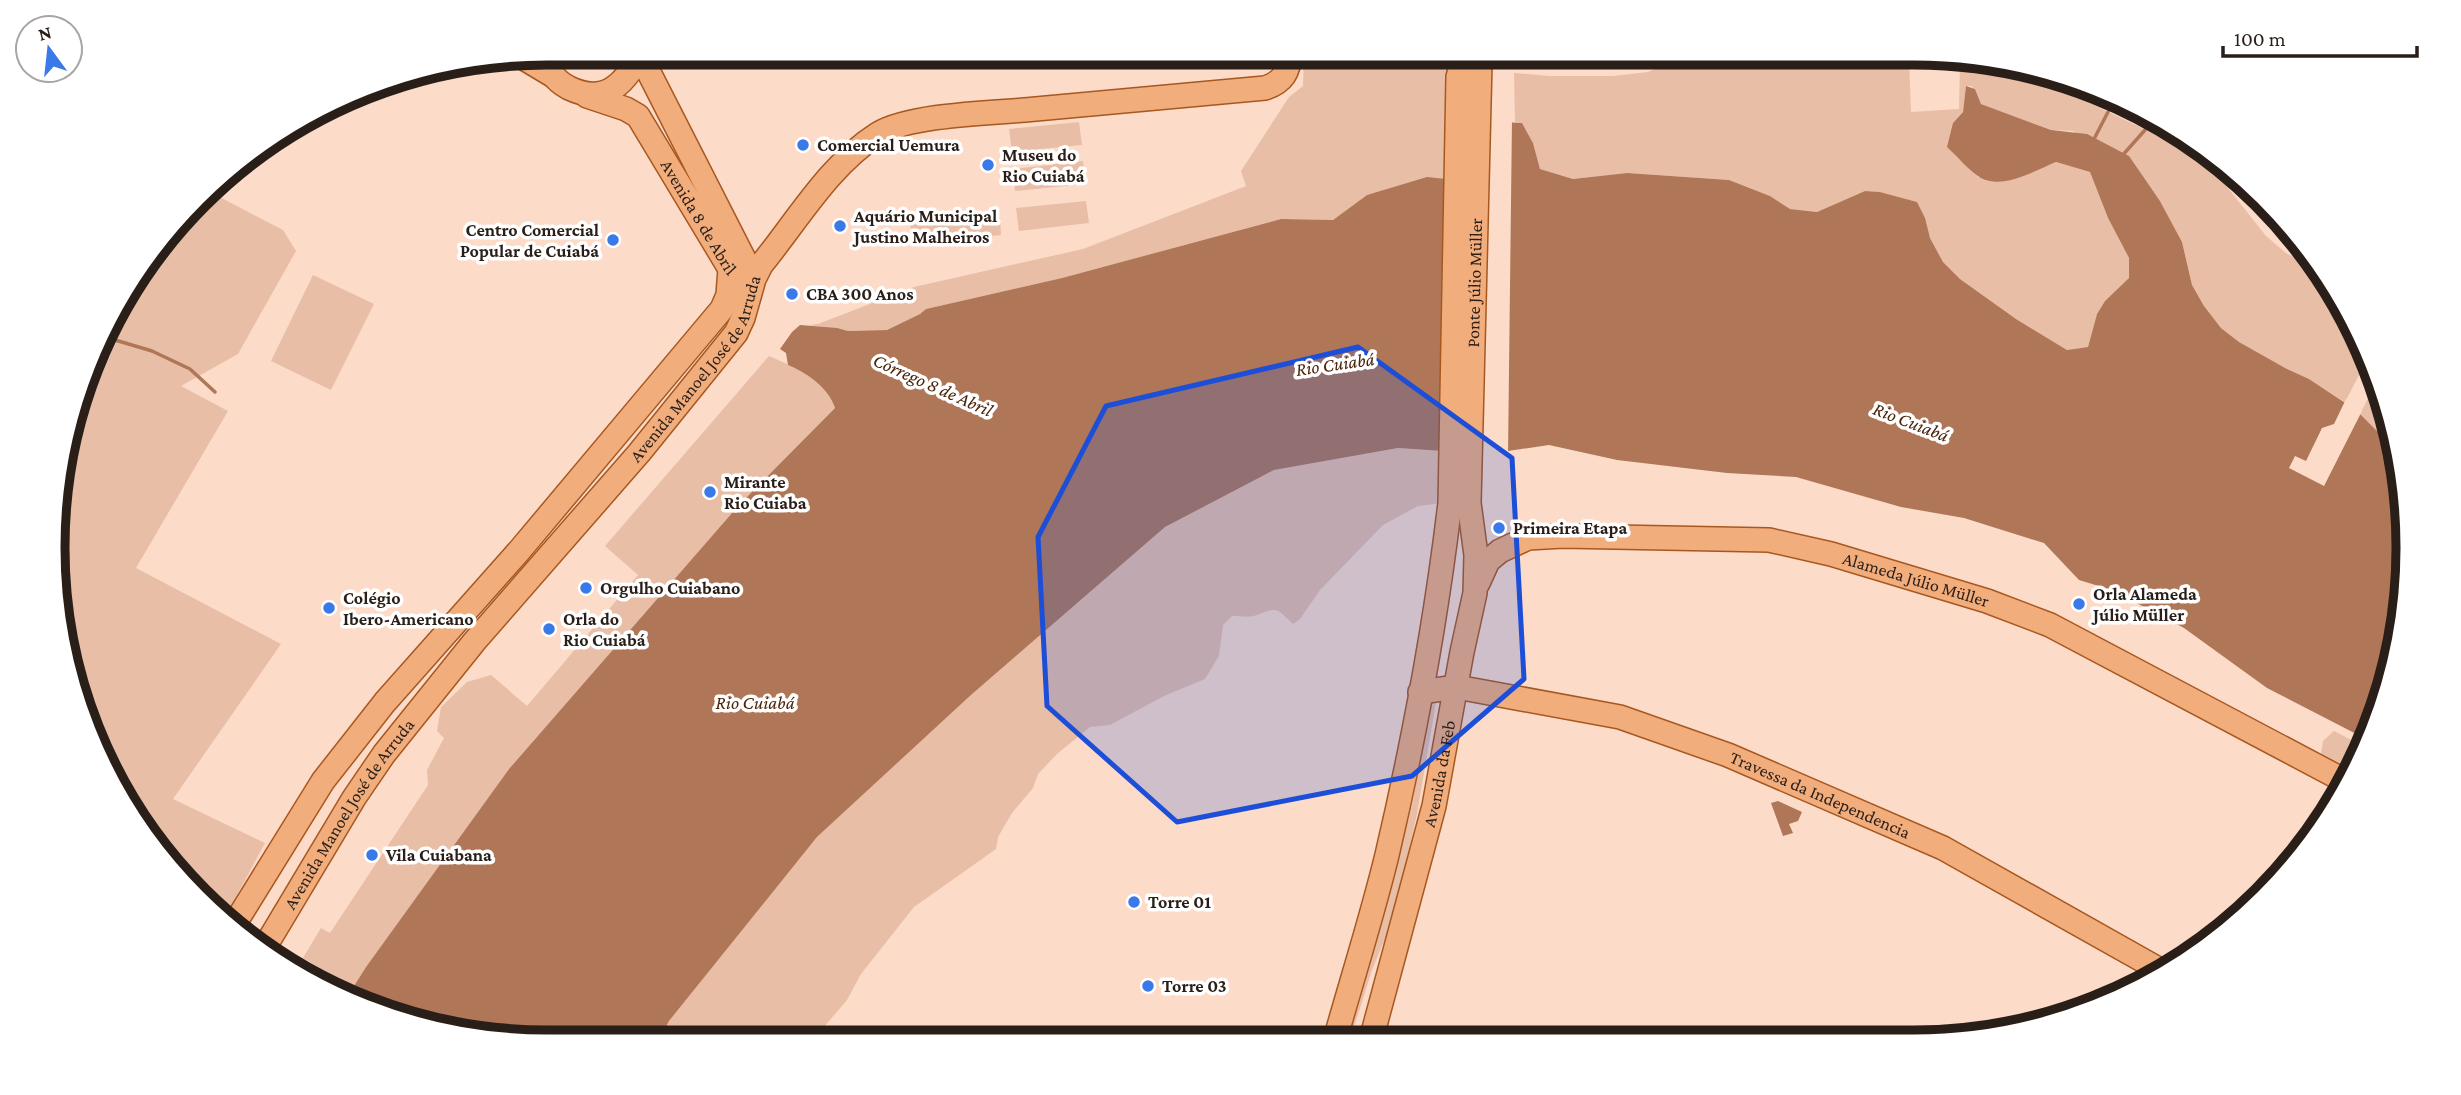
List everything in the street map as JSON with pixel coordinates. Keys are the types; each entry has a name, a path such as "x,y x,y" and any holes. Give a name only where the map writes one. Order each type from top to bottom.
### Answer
{"main road":[{"name":"Avenida 8 de Abril","path":"536,65 562,84 631,111 641,119 730,269 741,281 753,281 646,65"},
{"path":"548,65 552,75"},
{"name":"Avenida 8 de Abril","path":"587,96 602,94 615,87 626,78 634,65"},
{"name":"Avenida Manoel José de Arruda","path":"268,941 354,798 384,754 474,642 639,453 723,350 742,322 753,281 761,265 854,152 895,126 960,115 1265,88 1278,84 1287,65"},
{"path":"1455,65 1458,77"},
{"path":"1458,77 1469,65"},
{"name":"Ponte Júlio Müller","path":"1460,503 1477,65"},
{"name":"Ponte Júlio Müller","path":"1458,77 1460,503"},
{"name":"Avenida Manoel José de Arruda","path":"238,917 304,808 338,761 385,702 519,551 714,319 726,301 730,269"},
{"path":"714,319 725,312 733,311 740,316 742,322"},
{"name":"Avenida da Feb","path":"1374,1030 1434,806 1464,639 1475,593 1476,555 1460,503"},
{"name":"Avenida da Feb","path":"1338,1030 1386,858 1420,692 1444,554 1460,503"},
{"name":"Alameda Júlio Müller","path":"1475,593 1488,561 1500,551 1528,538 1563,536 1769,540 1831,554 1987,601 2050,625 2338,777"},
{"name":"Travessa da Independencia","path":"1420,692 1457,687 1620,716 1728,755 1943,848 2154,967"}],"highlighted area":[{"path":"1358,347 1512,458 1524,679 1412,776 1177,822 1047,706 1038,537 1106,406"}],"shaded area":[{"path":"1304,65 1446,65 1446,179 1367,195 1333,220 1281,219 1062,278 926,309 887,330 848,331 809,325 818,324 914,287 1083,249 1246,186 1241,171 1289,97 1303,86"},
{"path":"1795,65 1909,65 1911,112 1959,109 1960,67 2008,74 2062,88 2186,149 2215,171 2266,236 2286,253 2301,260 2315,279 2332,306 2362,369 2345,402 2309,379 2239,342 2221,328 2204,306 2192,285 2182,242 2160,201 2138,170 2073,131 2051,130 1981,104 1971,86 1966,86 1963,112 1953,123 1966,164 1978,177 2018,178 2056,162 2090,172 2108,218 2129,258 2129,278 2105,301 2097,314 2088,347 2067,350 2016,319 1960,279 1943,262 1930,238 1917,202 1880,192 1865,191 1817,212 1790,209 1770,196 1729,180 1627,173 1573,179 1540,169 1533,143 1522,123 1515,122 1514,73 1613,76 1648,72 1661,66 1703,69"},
{"path":"1079,122 1082,145 1012,152 1009,129"},
{"path":"1083,161 1085,184 1015,191 1013,169"},
{"path":"217,196 283,230 296,251 238,354 181,386 228,411 136,568 281,644 173,799 265,843 229,910 185,866 146,816 115,761 90,703 74,642 66,579 66,516 74,453 90,392 101,363 129,306 146,279 185,229"},
{"path":"1086,201 1089,223 1019,231 1016,208"},
{"path":"1000,218 1001,235 932,242 914,247 910,224"},
{"path":"313,275 374,304 331,390 271,361"},
{"path":"769,356 817,382 831,398 835,408 739,505 509,769 352,989 318,972 320,968 303,958 321,928 330,933 428,785 427,770 444,738 437,731 441,707 467,682 491,675 527,706 638,575 605,546"},
{"path":"2371,392 2383,437 2360,414"},
{"path":"1398,448 1443,451 1442,503 1418,506 1383,525 1320,590 1300,619 1293,624 1277,610 1251,616 1232,616 1223,625 1219,656 1205,679 1164,696 1110,725 1090,727 1057,754 1038,774 1033,788 1012,813 998,837 996,849 914,907 861,974 847,1000 821,1030 664,1030 817,837 971,695 1165,527 1274,470"},
{"path":"1437,697 1417,814 1393,919 1372,970 1353,1030 1346,1030 1412,806 1432,698"},
{"path":"2334,731 2355,742 2341,771 2320,760 2323,741"}],"water":[{"path":"1966,86 1975,89 1981,104 2051,130 2087,134 2129,156 2160,201 2182,242 2192,285 2221,328 2239,342 2309,379 2356,410 2383,437 2395,516 2395,579 2387,642 2380,672 2358,735 2267,688 2184,628 2112,590 2079,580 2044,543 1964,518 1901,507 1796,477 1727,473 1617,460 1549,445 1508,451 1398,448 1274,470 1165,527 971,695 817,837 664,1030 548,1030 484,1026 423,1014 352,989 509,769 739,505 835,408 828,394 816,382 788,365 786,353 780,349 800,325 848,331 887,330 926,309 1062,278 1281,219 1333,220 1367,195 1427,177 1446,179 1503,122 1522,123 1533,143 1540,169 1573,179 1627,173 1729,180 1770,196 1790,209 1817,212 1865,191 1880,192 1917,202 1930,238 1943,262 1960,279 2016,319 2067,350 2088,347 2097,314 2105,301 2129,278 2129,258 2108,218 2090,172 2056,162 2009,180 1999,182 1981,178 1947,147 1953,123 1963,112"},
{"path":"1778,801 1802,812 1798,821 1789,824 1793,833 1783,836 1771,803"}],"pier":[{"path":"1503,118 1512,119 1508,455 1443,455 1486,125"},
{"path":"2346,399 2362,411 2324,486 2289,468 2295,456 2306,461 2322,428 2334,424"}],"waterway":[{"path":"2093,141 2108,112"},
{"path":"2121,157 2145,130"},
{"path":"112,339 152,351 190,369 215,392"}],"place":[{"name":"Comercial Uemura","path":"803,145"},
{"name":"Museu do Rio Cuiabá","path":"988,165"},
{"name":"Aquário Municipal Justino Malheiros","path":"840,226"},
{"name":"Centro Comercial Popular de Cuiabá","path":"613,240"},
{"name":"CBA 300 Anos","path":"792,294"},
{"name":"Mirante Rio Cuiaba","path":"710,492"},
{"name":"Primeira Etapa","path":"1499,528"},
{"name":"Orgulho Cuiabano","path":"586,588"},
{"name":"Orla Alameda Júlio Müller","path":"2079,604"},
{"name":"Colégio Ibero-Americano","path":"329,608"},
{"name":"Orla do Rio Cuiabá","path":"549,629"},
{"name":"Vila Cuiabana","path":"372,855"},
{"name":"Torre 01","path":"1134,902"},
{"name":"Torre 03","path":"1148,986"}],"water label":[{"name":"Rio Cuiabá","path":"1335,364"},
{"name":"Córrego 8 de Abril","path":"933,385"},
{"name":"Rio Cuiabá","path":"1911,422"},
{"name":"Rio Cuiabá","path":"755,702"}]}
